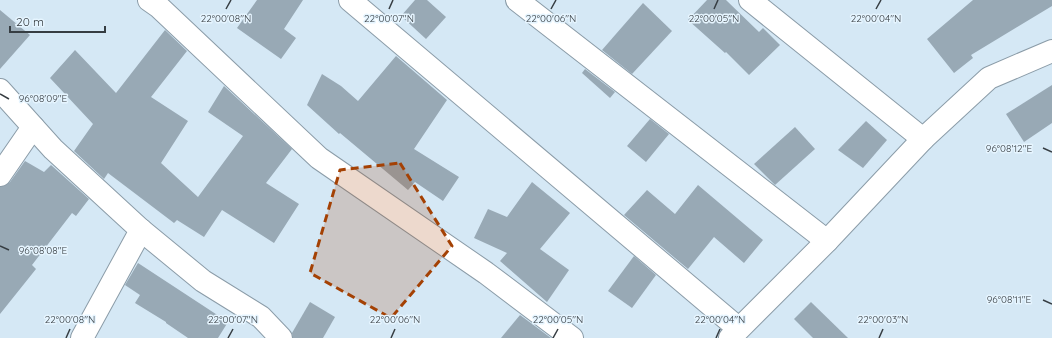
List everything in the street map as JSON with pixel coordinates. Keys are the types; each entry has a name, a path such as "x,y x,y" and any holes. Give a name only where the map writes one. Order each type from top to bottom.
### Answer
{"street":[{"path":"149,0 159,7 319,158 486,273 572,338"},
{"path":"350,0 734,333 827,241 923,139 989,78 1052,51"},
{"path":"517,0 827,241"},
{"path":"750,0 923,139"},
{"path":"0,90 53,149 141,230 203,281 261,317 281,338"},
{"path":"0,175 33,127"},
{"path":"85,337 141,230"}],"highlighted area":[{"path":"400,163 452,246 391,318 310,273 340,170"}],"building":[{"path":"257,0 303,0 284,29 296,38 281,59 237,28"},
{"path":"415,0 427,0 446,17 426,39 401,16"},
{"path":"707,0 726,0 759,32 763,28 780,45 749,75 726,52 725,53 688,20"},
{"path":"973,0 1052,0 1052,6 971,55 973,58 954,73 927,39"},
{"path":"643,3 672,31 632,74 602,50"},
{"path":"0,10 30,35 0,69"},
{"path":"165,30 187,51 151,97 188,121 161,163 198,197 243,136 208,112 224,86 292,149 266,183 299,204 274,243 222,210 204,237 177,220 174,223 108,173 104,179 74,151 93,124 50,78 75,50 116,93"},
{"path":"396,56 447,100 414,149 459,177 443,201 415,182 408,190 340,133 339,134 307,105 322,74 341,86 358,101"},
{"path":"585,69 615,92 610,98 582,73"},
{"path":"1052,85 1052,123 1024,142 1006,114"},
{"path":"650,119 669,134 646,162 627,146"},
{"path":"866,121 887,140 863,168 838,150"},
{"path":"795,127 815,149 775,185 754,164"},
{"path":"25,161 44,172 51,165 89,199 76,216 72,213 32,265 36,269 0,314 0,187 10,182"},
{"path":"532,182 570,213 540,249 569,270 547,302 500,261 507,253 474,238 488,209 507,217"},
{"path":"698,185 763,240 744,263 714,237 688,269 624,215 647,190 675,214"},
{"path":"634,256 656,275 632,308 608,291"},
{"path":"138,263 228,322 218,338 188,338 166,322 135,303 140,295 125,285"},
{"path":"310,302 335,317 323,338 293,338 292,333"},
{"path":"811,302 848,338 813,338 794,319"},
{"path":"520,315 551,338 501,338"}]}
